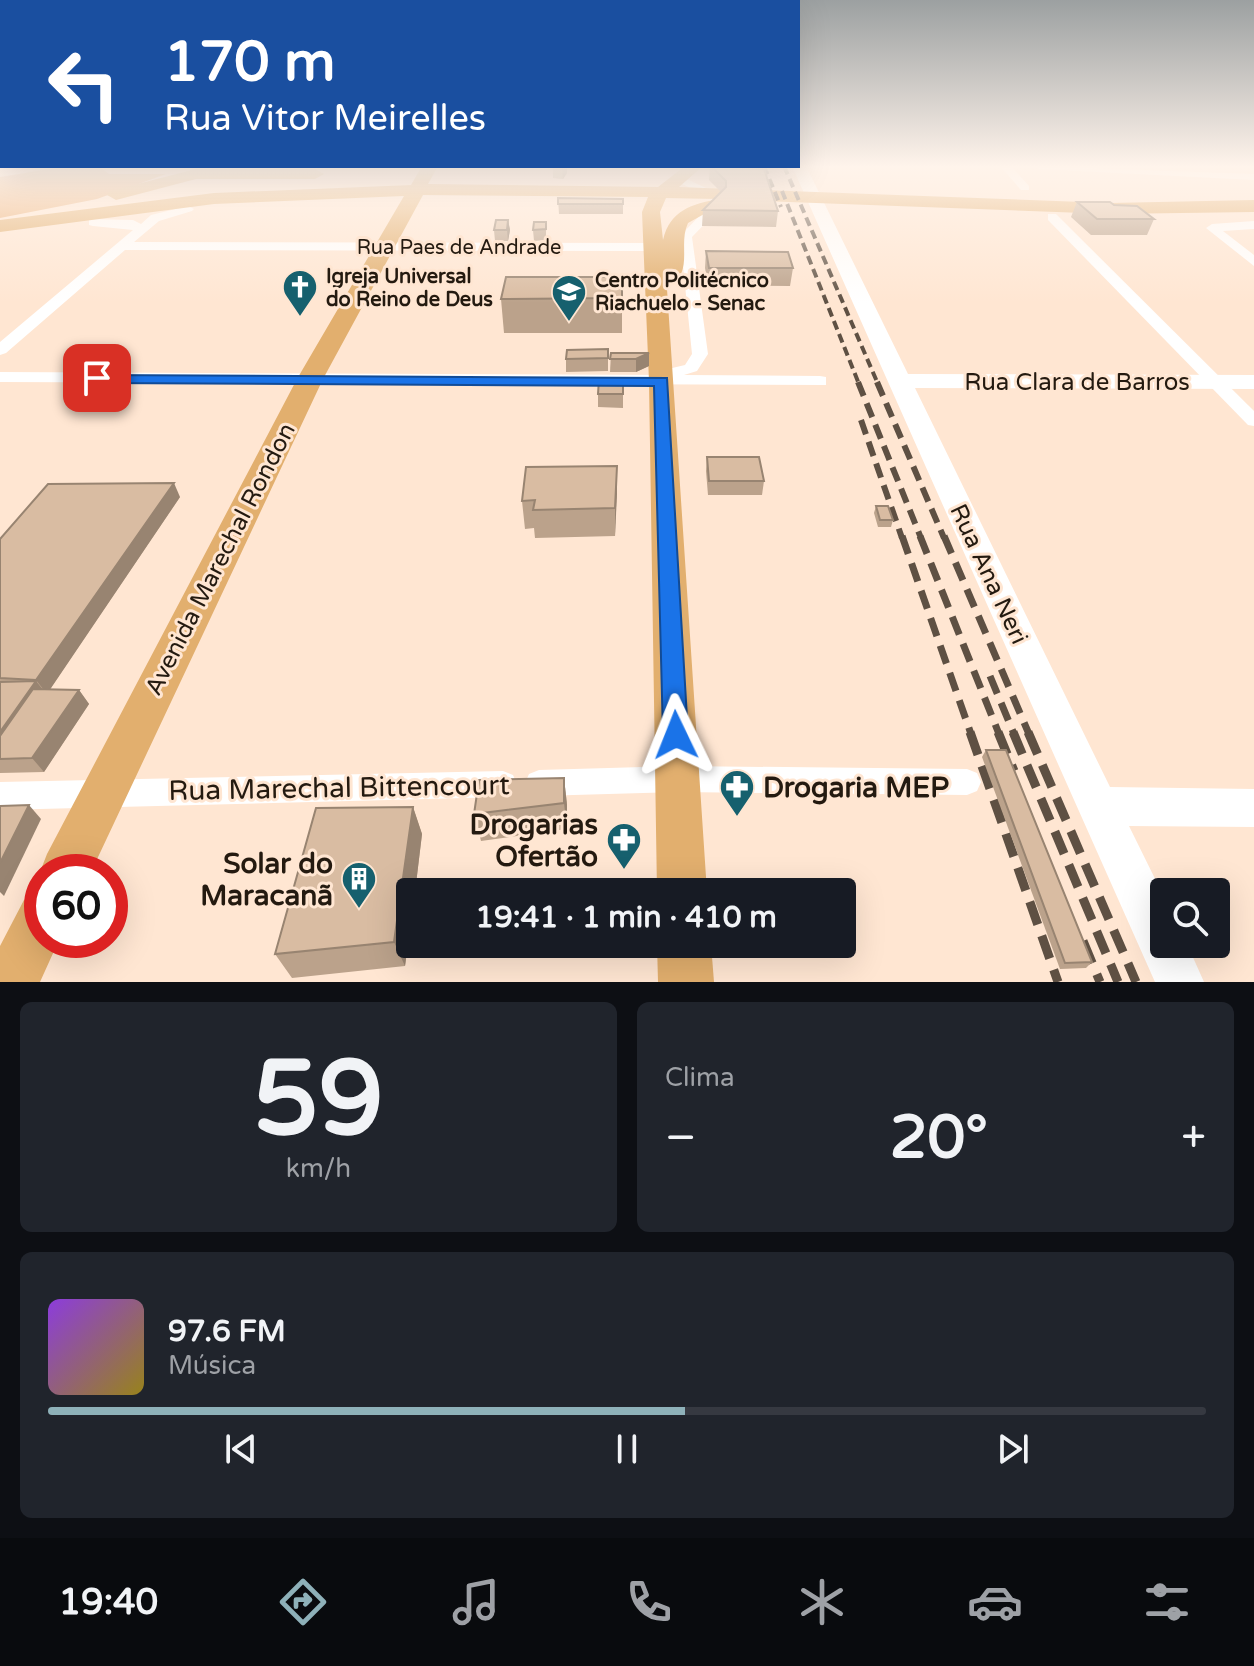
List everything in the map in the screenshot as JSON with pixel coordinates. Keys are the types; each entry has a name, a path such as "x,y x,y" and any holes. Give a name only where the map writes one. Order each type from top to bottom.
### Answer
{"main road":[{"path":"0,228 56,212"},
{"path":"0,228 129,212"},
{"path":"100,216 152,212"},
{"name":"Avenida Marechal Rondon","path":"74,854 310,379 385,247 399,212"},
{"path":"652,212 653,247 668,377 682,878"},
{"path":"668,377 680,342 672,231 681,219 695,212"},
{"name":"Rua Ana Neri","path":"820,212 1180,982"},
{"name":"Rua Clara de Barros","path":"899,381 1254,382"},
{"path":"1098,806 1254,808"},
{"path":"11,982 24,955"},
{"path":"685,958 686,982"}],"street":[{"path":"0,350 155,218 178,212"},
{"path":"668,377 691,368 700,354 686,236 710,212"},
{"path":"100,216 133,224 141,230"},
{"path":"1052,217 1254,421"},
{"path":"1254,225 1212,228 1254,262"},
{"name":"Rua Paes de Andrade","path":"121,246 653,247"},
{"path":"0,377 668,377 820,381"},
{"name":"Rua Marechal Bittencourt","path":"0,796 678,779 967,782"}],"shaded area":[{"path":"0,212 32,212 0,218"}],"building":[{"path":"1089,212 1145,212 1154,219 1097,219"},
{"path":"496,220 508,220 507,230 494,230"},
{"path":"534,222 546,222 546,229 533,230"},
{"path":"706,251 788,252 793,268 709,268"},
{"path":"506,277 622,277 622,298 501,299"},
{"path":"608,349 608,358 566,359 567,350"},
{"path":"611,353 649,353 636,359 610,359"},
{"path":"599,379 623,379 623,394 598,394"},
{"path":"707,457 759,457 764,481 709,481"},
{"path":"617,466 615,508 533,510 535,500 522,501 526,467"},
{"path":"174,483 36,680 0,678 0,539 48,484"},
{"path":"876,506 888,506 893,520 880,520"},
{"path":"36,681 0,732 0,682"},
{"path":"33,689 79,690 32,758 0,759 0,736"},
{"path":"986,750 1006,750 1092,962 1065,963"},
{"path":"564,778 564,803 474,814 479,780"},
{"path":"29,805 0,863 0,806"},
{"name":"Solar do Maracanã","path":"413,807 403,878 396,878 394,942 275,954 316,808"}],"railway":[{"path":"790,212 859,384"},
{"path":"804,212 878,384"},
{"path":"858,382 921,538"},
{"path":"877,382 944,538"},
{"path":"861,420 902,538"},
{"path":"902,536 971,734"},
{"path":"920,536 999,734"},
{"path":"944,536 1029,734"},
{"path":"990,676 1014,734"},
{"path":"970,732 1058,982"},
{"path":"998,732 1014,771"},
{"path":"1013,732 1118,982"},
{"path":"1028,732 1136,982"},
{"path":"1083,941 1100,982"}],"place":[{"name":"Igreja Universal do Reino de Deus","path":"300,318"},
{"name":"Centro Politécnico Riachuelo - Senac","path":"569,323"},
{"name":"Drogaria MEP","path":"737,818"},
{"name":"Drogarias Ofertão","path":"624,871"},
{"name":"Solar do Maracanã","path":"359,910"}],"route":[{"path":"97,378 662,381 676,735"}]}
